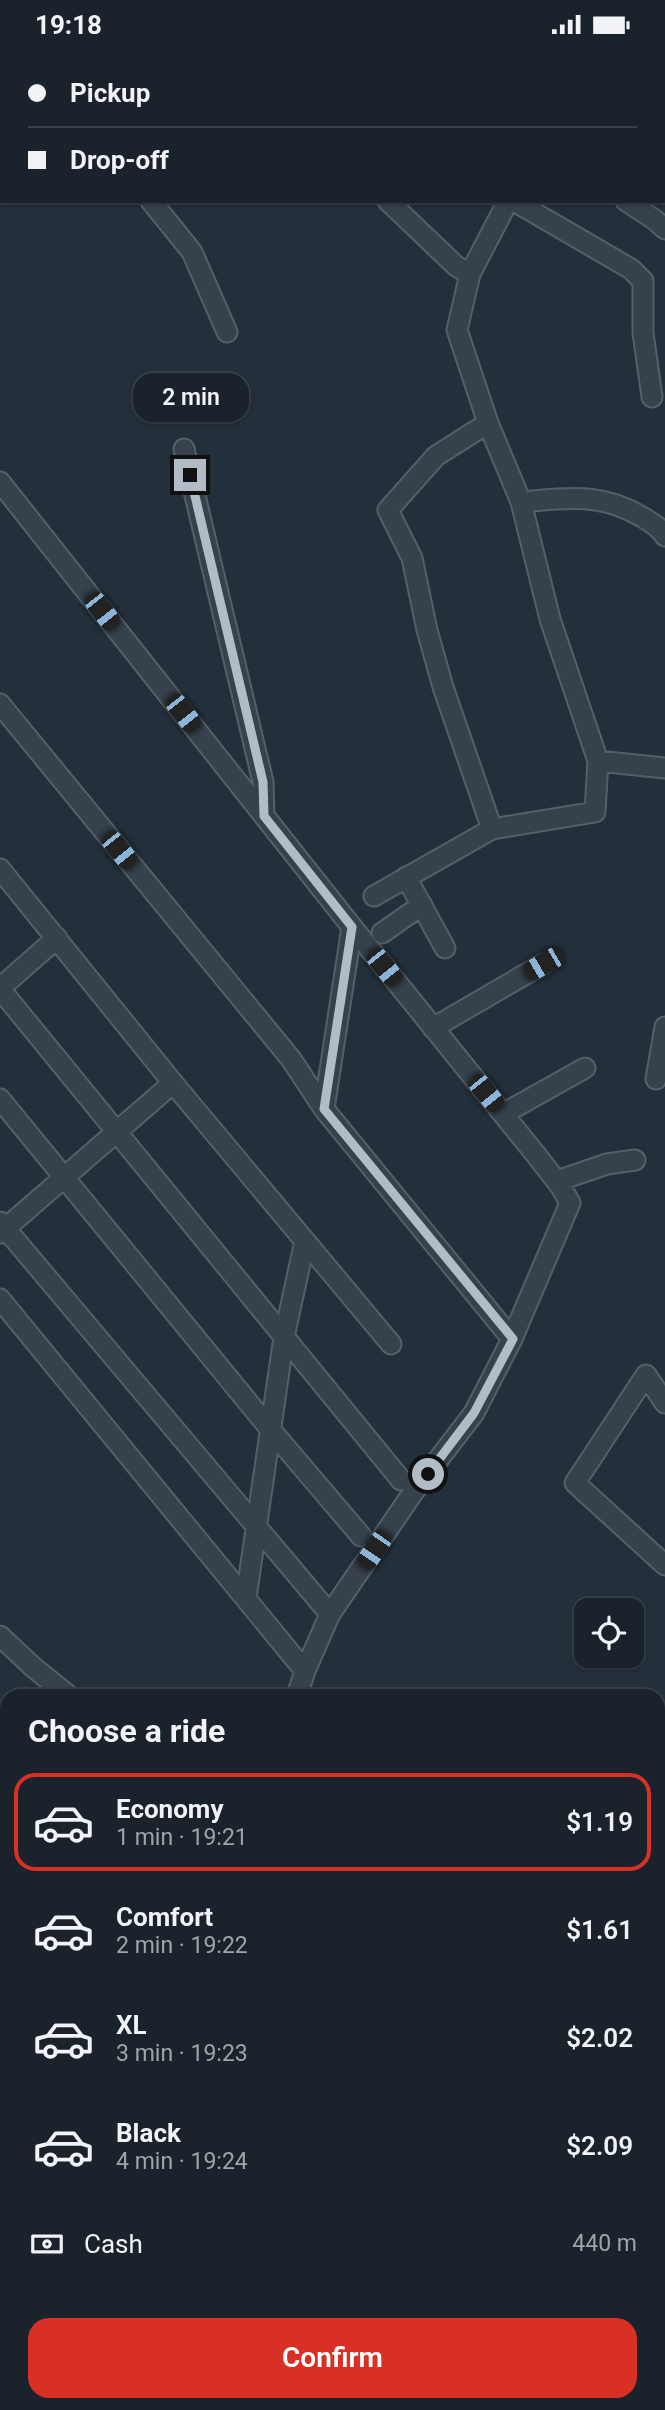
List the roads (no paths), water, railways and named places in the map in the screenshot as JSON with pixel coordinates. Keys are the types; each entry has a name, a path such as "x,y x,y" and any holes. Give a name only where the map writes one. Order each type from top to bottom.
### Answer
{"street":[{"path":"153,203 192,252 227,332"},
{"path":"390,203 456,266 470,274"},
{"path":"374,896 492,829 595,812 598,761 550,619 522,502 488,423 457,330 470,274 507,203"},
{"path":"517,203 631,269 643,281 643,333 652,397"},
{"path":"629,203 665,229"},
{"path":"488,423 436,456 388,510 412,558 427,631 443,687 492,829"},
{"path":"184,449 263,782 264,816"},
{"path":"0,482 557,1181 570,1203 513,1339 474,1413 412,1494 330,1614 299,1689"},
{"path":"522,502 579,497 624,506 661,529 665,536"},
{"path":"0,704 291,1059 324,1109 513,1339"},
{"path":"598,761 665,768"},
{"path":"0,869 173,1083 391,1344"},
{"path":"406,877 445,948"},
{"path":"382,933 422,905"},
{"path":"324,1109 352,927"},
{"path":"57,938 1,993 401,1480"},
{"path":"433,1028 543,964"},
{"path":"656,1079 665,1027"},
{"path":"503,1114 584,1068"},
{"path":"173,1083 2,1228 330,1614"},
{"path":"0,1099 360,1536"},
{"path":"557,1181 607,1164 635,1160"},
{"path":"246,1598 284,1337 305,1241"},
{"path":"0,1299 305,1671"},
{"path":"665,1403 646,1375 575,1483 665,1565"},
{"path":"0,1636 60,1689"}]}
